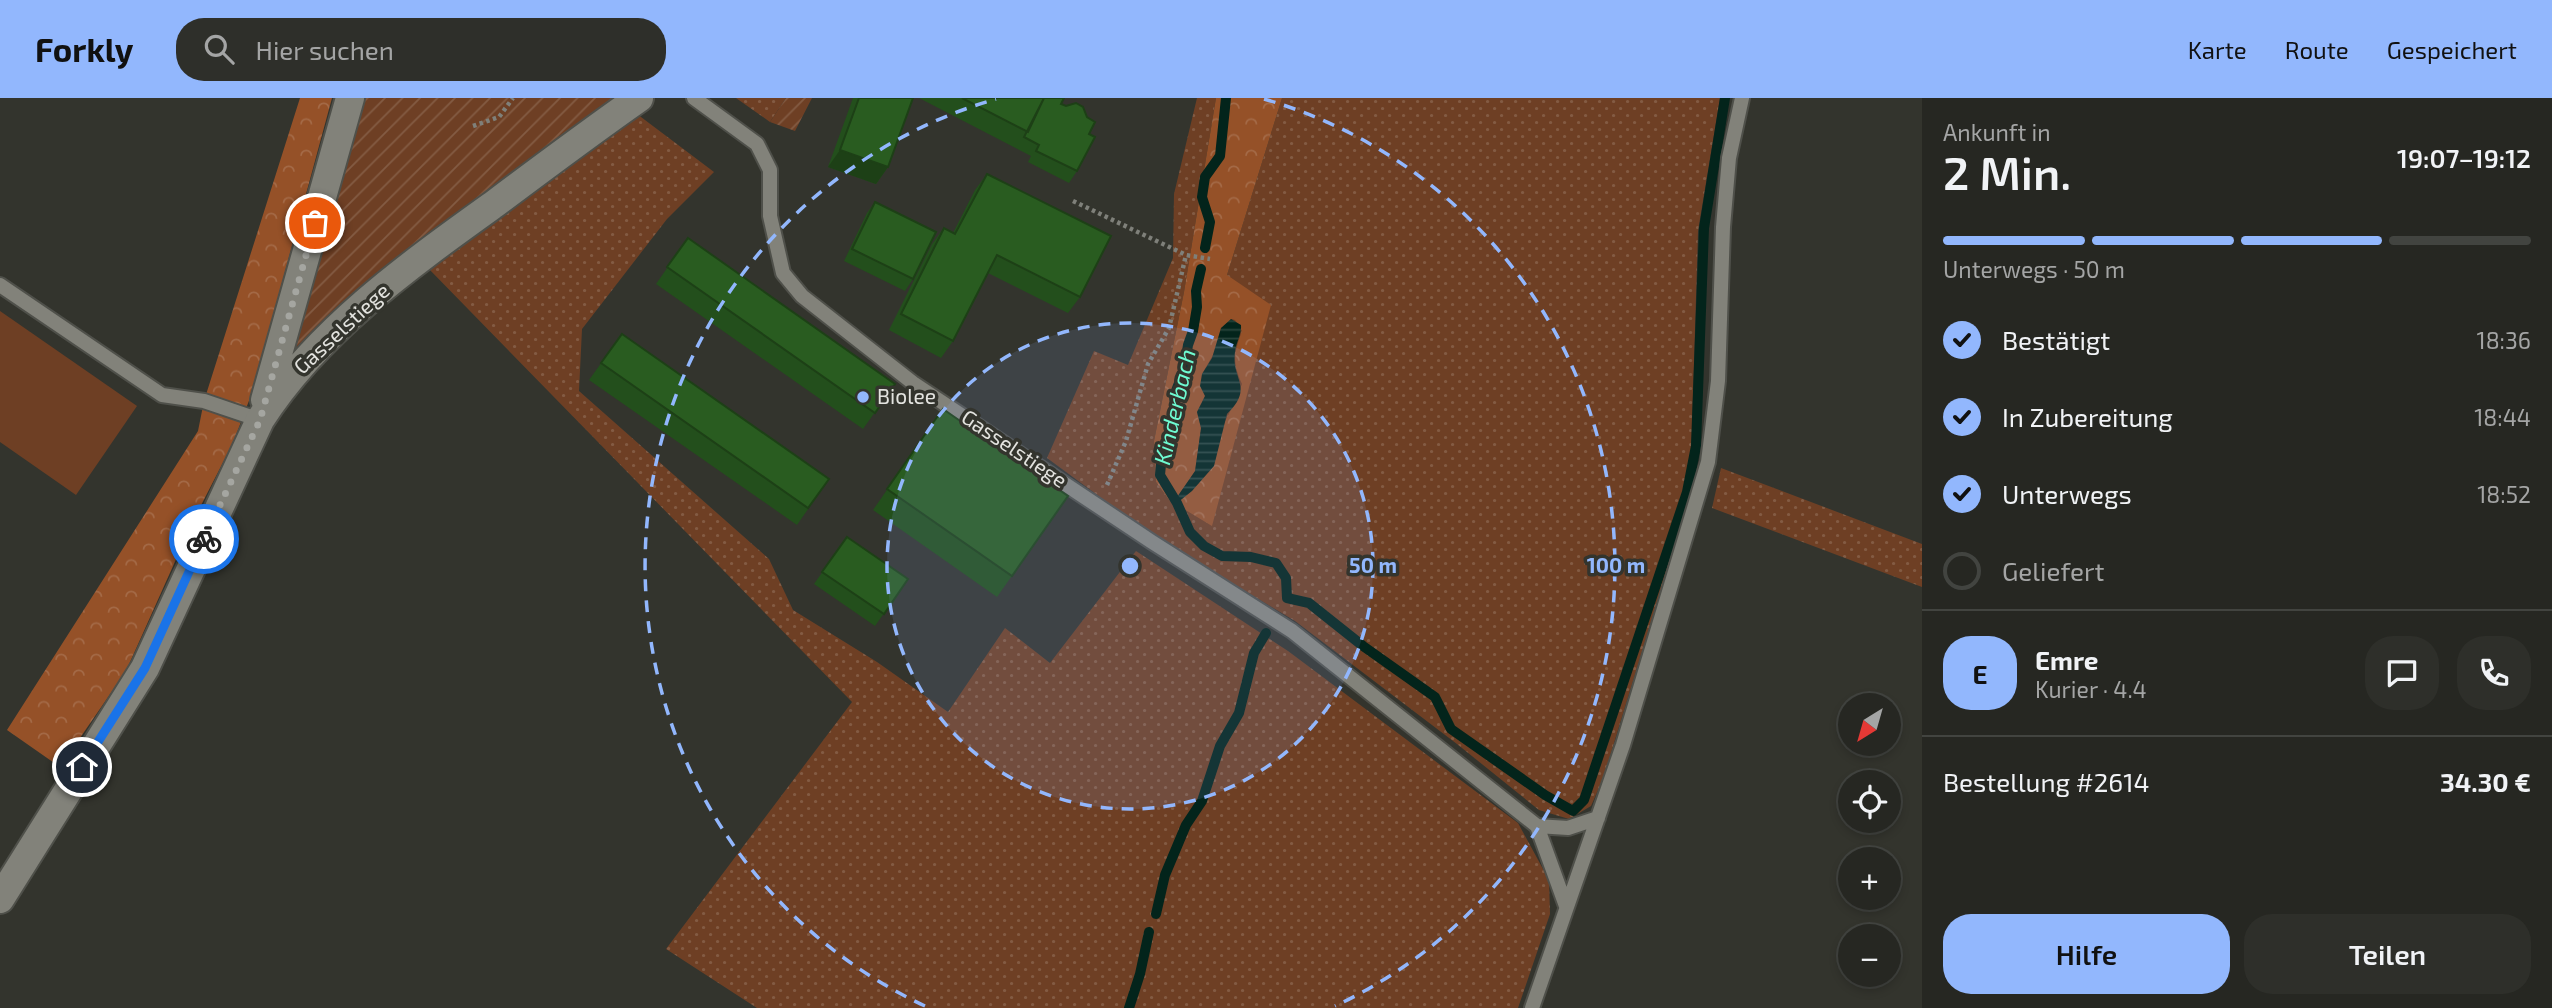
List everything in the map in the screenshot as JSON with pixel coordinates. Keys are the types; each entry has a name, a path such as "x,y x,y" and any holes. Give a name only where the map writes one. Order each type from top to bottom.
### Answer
{"street":[{"path":"260,420 350,98"},
{"name":"Gasselstiege","path":"0,899 145,668 260,420 279,390 343,325 390,283 440,243 639,98"}],"lane":[{"name":"Gasselstiege","path":"694,98 757,144 770,170 770,216 783,273 802,296 914,383 1152,542 1292,631 1537,826"},
{"path":"1532,1008 1627,732 1708,462 1717,381 1723,227 1729,158 1742,98"},
{"path":"0,285 162,395 204,401 260,420"},
{"path":"1566,906 1537,826 1568,828 1598,818"}],"path":[{"path":"474,125 499,117 513,98"},
{"path":"1073,201 1186,255 1210,259"},
{"path":"1097,505 1126,441 1148,364 1168,328 1186,255"}],"shaded area":[{"path":"359,98 620,98 282,366"},
{"path":"736,98 786,98 770,122"},
{"path":"786,98 812,98 795,131 770,122"},
{"path":"1197,98 1216,98 1184,292 1154,441 1156,482 1169,500 1227,275 1282,98 1720,98 1698,231 1690,495 1603,779 1591,806 1569,819 1539,810 1295,621 1149,533 1047,458 1094,351 1128,365 1173,258 1174,194"},
{"path":"637,114 714,172 667,219 582,329 579,391 769,559 793,610 877,662 948,712 1005,628 1050,663 1136,551 1288,651 1518,823 1549,880 1550,914 1518,1008 757,1008 666,949 852,702 428,268"},
{"path":"0,311 137,406 76,495 0,442"},
{"path":"1721,468 1922,544 1922,587 1712,508"}],"green space":[{"path":"300,98 332,98 253,390 233,443 195,517 126,671 60,767 7,730 198,431 204,401"},
{"path":"1216,98 1282,98 1227,275 1271,305 1212,526 1169,500 1156,482 1154,441 1184,292","holes":["1232,319 1242,331 1235,358 1242,384 1221,430 1177,503 1175,500 1195,472 1201,428 1197,412 1205,396 1202,374 1217,348 1221,328"]}],"water":[{"path":"1231,319 1241,325 1235,362 1240,397 1227,414 1214,466 1192,491 1177,503 1175,500 1195,471 1201,428 1197,412 1205,396 1200,386 1202,374 1212,358 1221,328"}],"building":[{"path":"859,98 913,98 888,167 840,150"},
{"path":"962,98 1044,98 1028,132"},
{"path":"1044,98 1064,98 1061,104 1066,106 1076,103 1083,107 1087,117 1095,122 1089,134 1095,137 1077,171 1036,151 1039,145 1024,137"},
{"path":"987,174 1111,236 1080,297 997,255 953,341 901,314 944,228 955,234"},
{"path":"875,202 936,232 913,279 852,249"},
{"path":"688,238 895,384 875,413 667,267"},
{"path":"622,334 829,479 808,508 601,363"},
{"path":"943,409 1068,496 1012,576 887,489"},
{"path":"847,537 908,579 884,614 822,572"}],"waterway":[{"name":"Kinderbach","path":"1205,248 1210,222 1202,197 1205,177 1220,156 1226,98"},
{"path":"1201,269 1196,291 1197,307 1193,331 1184,370 1174,396 1177,421 1172,438 1162,454 1160,475 1190,532 1204,546 1222,556 1251,557 1276,563 1286,578 1287,598 1309,603 1363,646 1435,697 1451,729 1545,795 1573,811 1584,800 1687,492 1696,446 1704,228 1725,98"},
{"name":"Kinderbach","path":"1156,914 1165,875 1186,825 1202,801 1220,746 1239,713 1254,653 1266,633"},
{"name":"Kinderbach","path":"1129,1008 1149,932"}],"way so far":[{"path":"204,539 260,420 315,223"}],"place":[{"name":"Biolee","path":"863,397"}],"route":[{"path":"82,767 145,668 204,539"}]}
